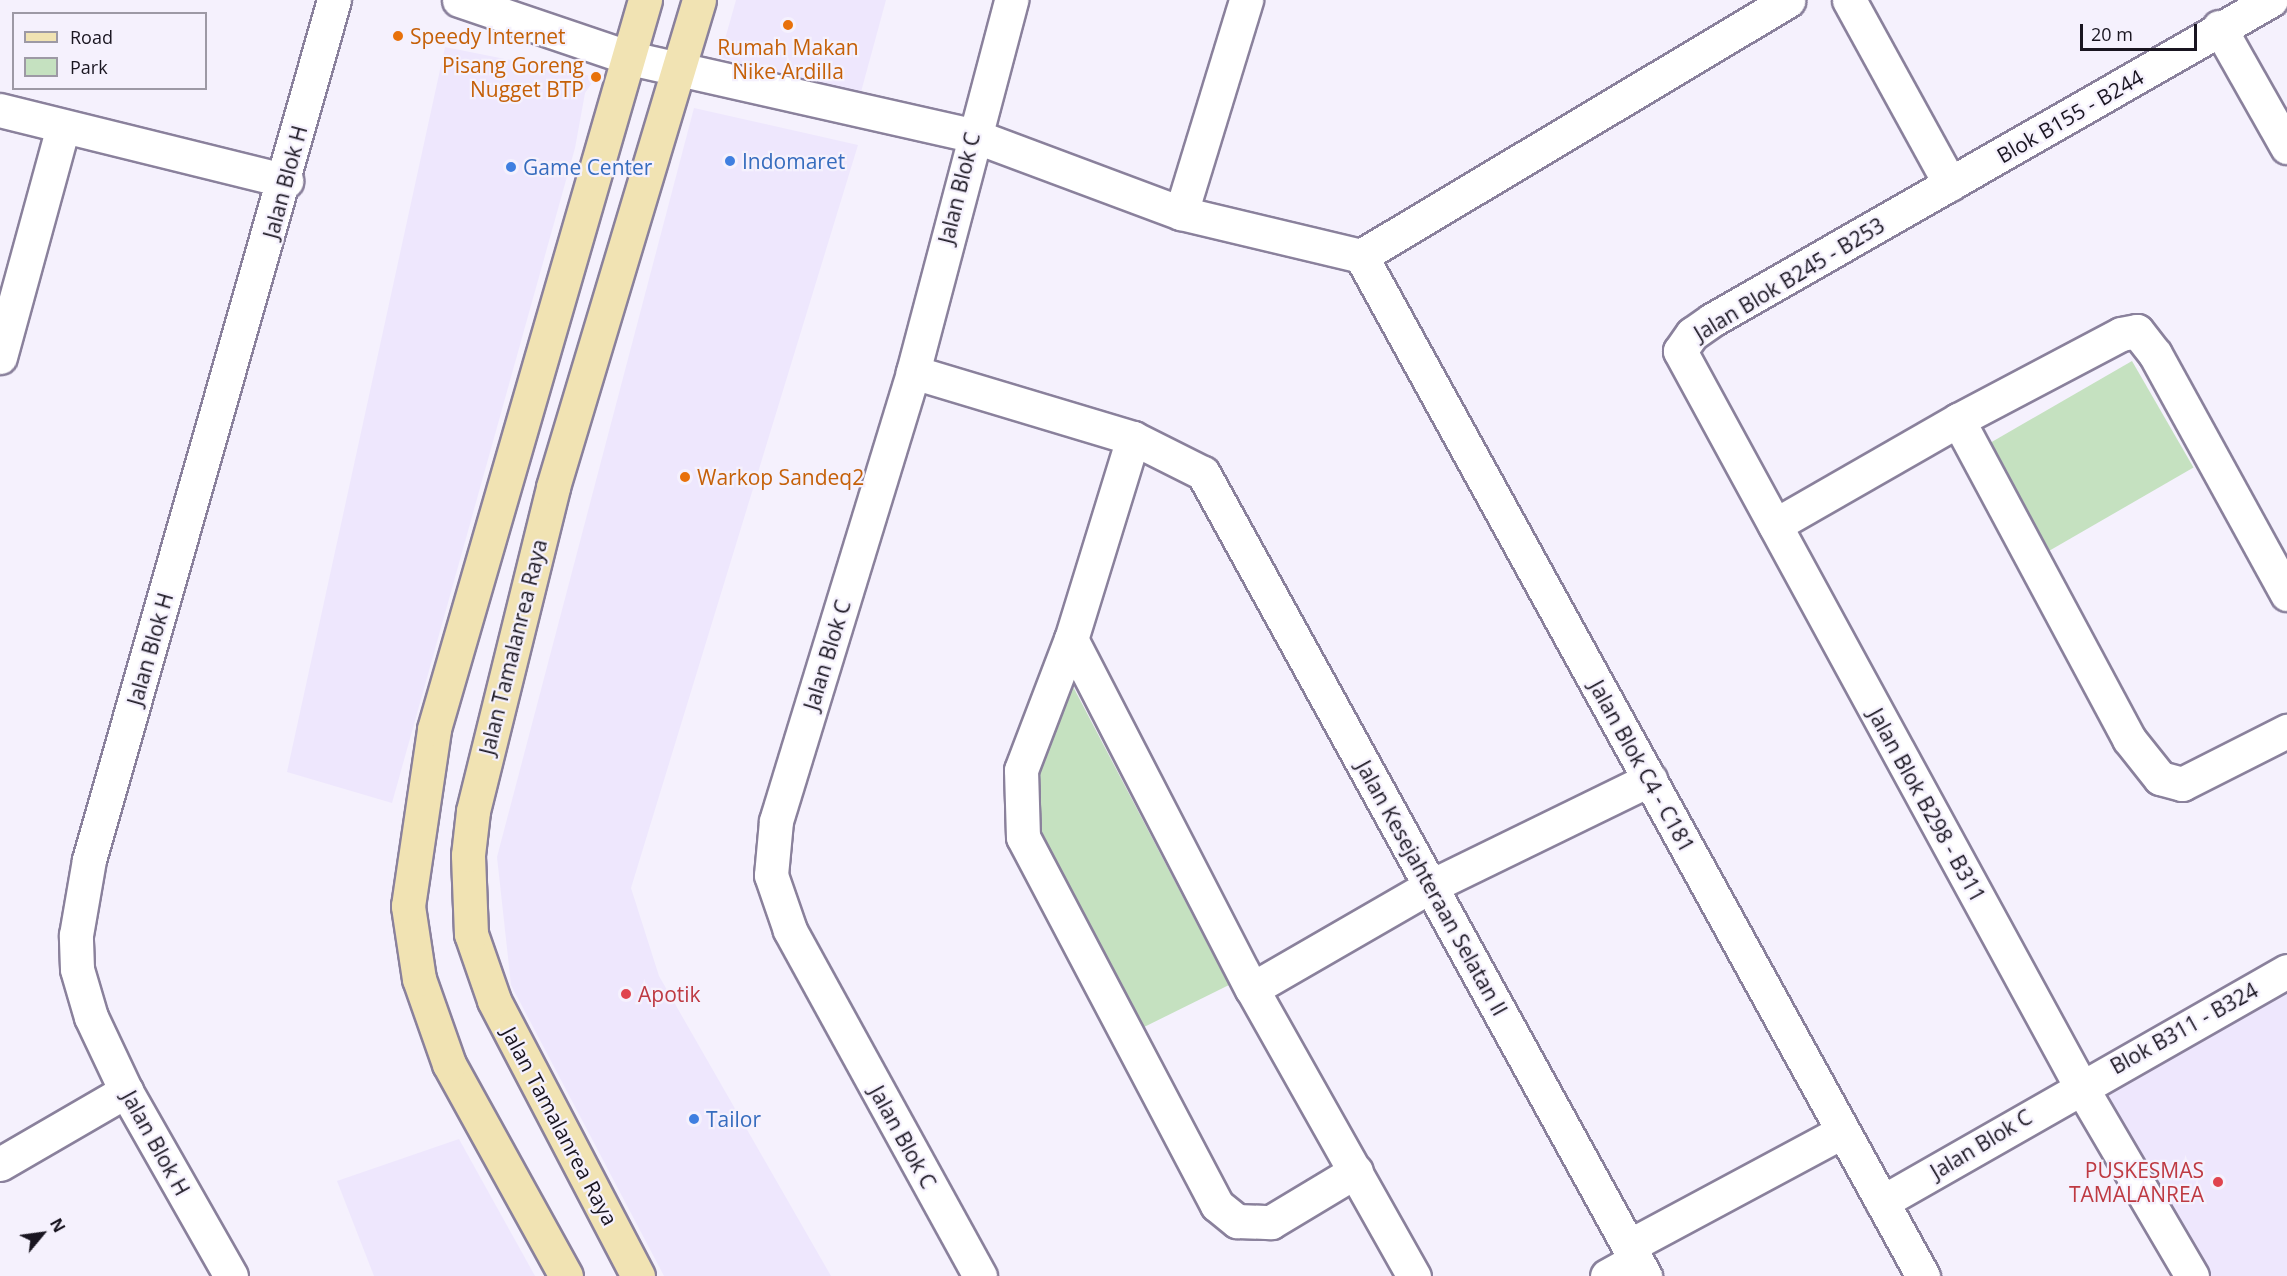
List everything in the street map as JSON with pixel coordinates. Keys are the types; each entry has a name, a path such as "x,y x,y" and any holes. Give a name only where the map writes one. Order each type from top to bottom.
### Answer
{"main road":[{"path":"566,1276 449,1064 419,979 408,906 434,729 645,0"},
{"name":"Jalan Tamalanrea Raya","path":"638,1276 494,1000 471,934 468,855 473,811 552,487 699,0"}],"street":[{"name":"Jalan Blok H","path":"231,1276 126,1091 91,1017 76,969 88,860 286,181 334,0"},
{"path":"459,0 630,58 972,135 1181,213 1361,256 1788,0"},
{"name":"Jalan Blok C","path":"980,1276 790,930 771,875 776,821 913,372 972,135 1011,0"},
{"path":"1181,213 1246,0"},
{"path":"1849,0 1950,184"},
{"name":"Blok B155 - B244","path":"1950,184 2219,27 2271,0"},
{"path":"2219,27 2287,147"},
{"path":"0,110 286,181"},
{"path":"2,343 63,126"},
{"name":"Jalan Blok B245 - B253","path":"1775,525 1681,356 1681,347 1712,320 1950,184"},
{"name":"Jalan Blok C4 - C181","path":"1361,256 1650,780 1840,1133 1923,1276"},
{"path":"1775,525 1958,420 2121,334 2137,331 2155,354 2287,594"},
{"name":"Jalan Kesejahteraan Selatan II","path":"913,372 1133,438 1195,468 1220,498 1429,887 1637,1261"},
{"path":"1958,420 2129,739 2160,778 2182,784 2287,731"},
{"path":"1133,438 1071,639 1020,770 1018,810 1034,865 1217,1205 1237,1221 1271,1222 1356,1171"},
{"name":"Jalan Blok B298 - B311","path":"1775,525 2080,1085 2192,1276"},
{"path":"1071,639 1252,989 1414,1276"},
{"path":"1252,989 1429,887 1650,780"},
{"name":"Blok B311 - B324","path":"2080,1085 2287,971"},
{"name":"Jalan Blok C","path":"1882,1202 2080,1085"},
{"path":"0,1164 126,1091"},
{"path":"1607,1276 1637,1261 1840,1133"}],"shaded area":[{"name":"Rumah Makan Nike Ardilla","path":"736,0 886,0 858,103 720,57"},
{"path":"445,47 596,77 585,93 575,148 392,803 287,772"},
{"path":"694,108 858,145 631,888 659,976 831,1276 664,1276 511,985 497,857"},
{"name":"PUSKESMAS TAMALANREA","path":"2287,980 2287,1276 2204,1276 2093,1088"},
{"path":"459,1139 535,1276 374,1276 337,1181"}],"green space":[{"path":"2132,361 2194,468 2047,552 1986,446"},
{"path":"1067,675 1229,985 1132,1033 1043,862 1029,773"}],"place":[{"name":"Rumah Makan Nike Ardilla","path":"788,25"},
{"name":"Speedy Internet","path":"398,36"},
{"name":"Pisang Goreng Nugget BTP","path":"596,77"},
{"name":"Indomaret","path":"730,161"},
{"name":"Game Center","path":"511,167"},
{"name":"Warkop Sandeq2","path":"685,477"},
{"name":"Apotik","path":"626,994"},
{"name":"Tailor","path":"694,1119"},
{"name":"PUSKESMAS TAMALANREA","path":"2218,1182"}]}
